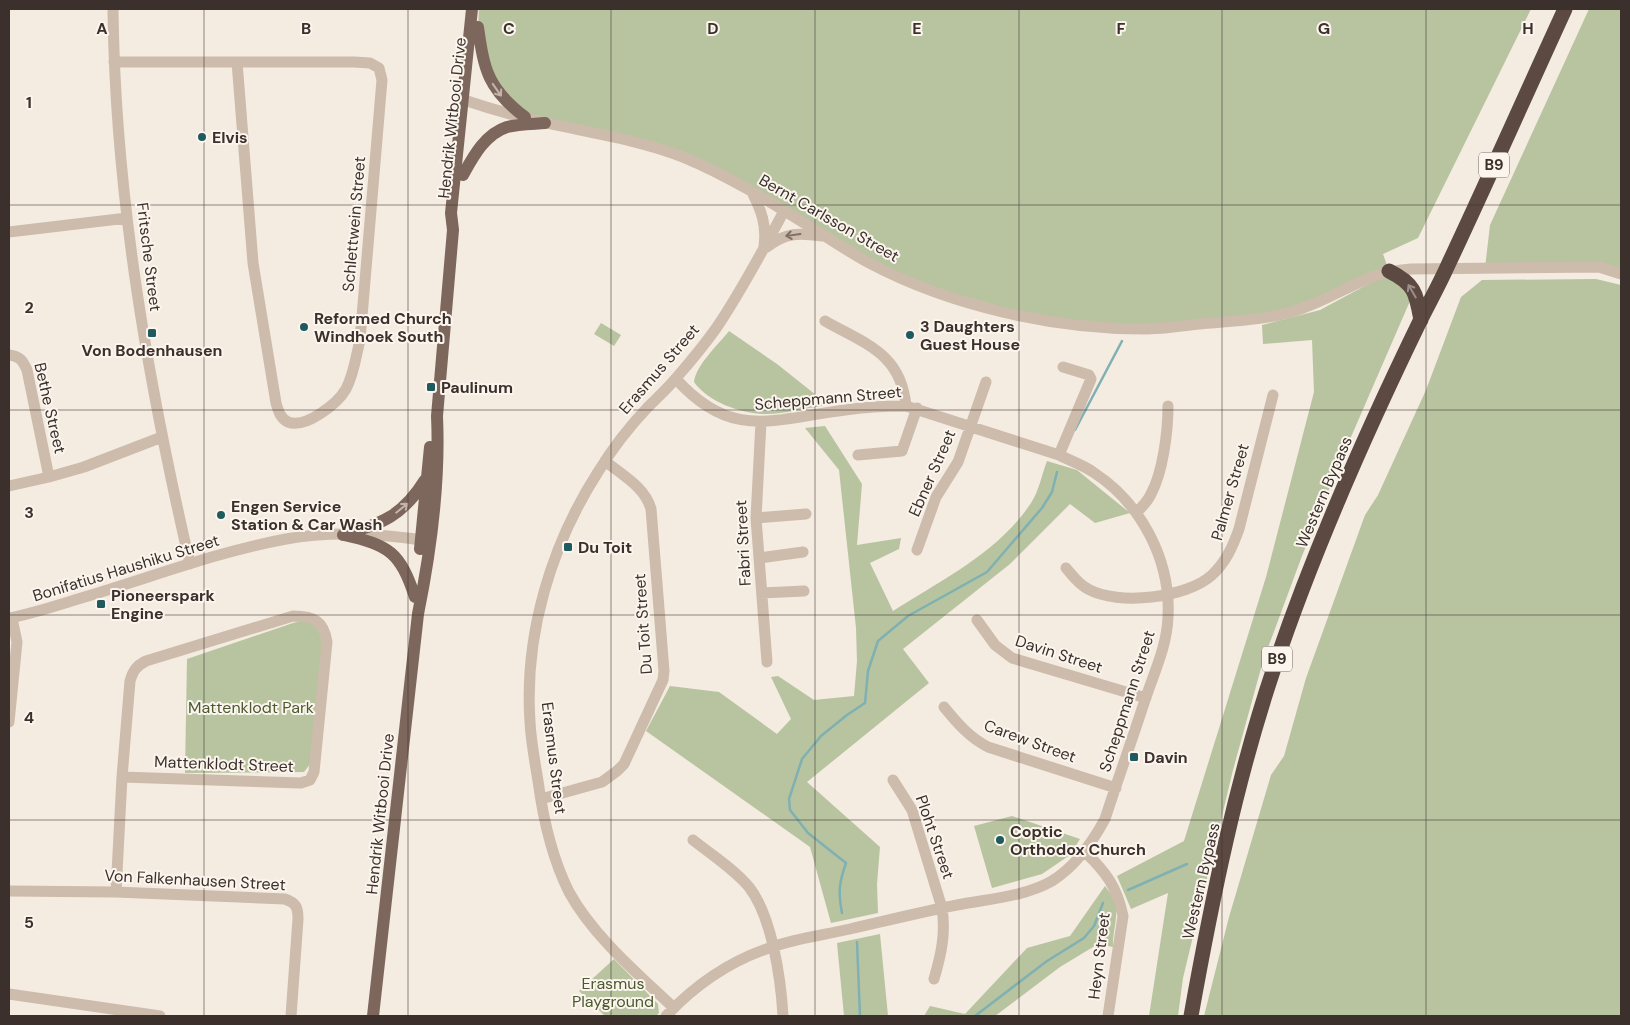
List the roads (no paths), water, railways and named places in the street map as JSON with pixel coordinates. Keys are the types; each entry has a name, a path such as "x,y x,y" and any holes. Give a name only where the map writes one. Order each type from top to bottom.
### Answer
{"highway":[{"name":"Western Bypass","path":"1191,1016 1206,934 1244,768 1274,669 1314,559 1358,456 1447,268 1565,9"},
{"path":"1389,271 1410,285 1416,297 1421,320"}],"main road":[{"name":"Hendrik Witbooi Drive","path":"453,230 458,214 463,176 472,9"},
{"name":"Hendrik Witbooi Drive","path":"418,614 414,597 426,540 438,443 437,416 453,230 451,213 468,102 479,9"},
{"path":"478,27 487,74 502,98 524,117"},
{"path":"463,176 477,152 490,137 514,126 545,122"},
{"name":"Hendrik Witbooi Drive","path":"373,1016 418,614 425,582 427,476 431,442 437,416"},
{"path":"343,534 384,521 398,512 412,500 427,476"},
{"path":"343,534 368,540 388,549 402,566 414,597"}],"street":[{"name":"Fritsche Street","path":"113,9 114,62 127,218 140,314 162,437 190,564"},
{"name":"Schlettwein Street","path":"114,62 237,62 370,63 379,68 382,80 360,340 351,379 345,391 318,415 303,422 289,422 280,415 276,403 253,263 237,62"},
{"name":"Bernt Carlsson Street","path":"468,102 524,117 656,147 686,158 752,192 870,264 907,281 944,295 996,310 1049,320 1099,327 1145,329 1282,314 1310,306 1372,276 1389,271 1447,268 1599,268 1621,274"},
{"path":"752,192 764,221 764,250"},
{"name":"Erasmus Street","path":"670,1012 642,978 598,932 579,907 567,886 554,853 541,799 530,721 532,649 540,610 554,560 580,503 605,461 636,420 676,380 718,326 764,250 784,211"},
{"path":"9,232 127,218"},
{"path":"764,250 776,239 795,233 826,236"},
{"path":"825,321 882,354 892,364 911,407 904,449 902,451 858,455"},
{"name":"Bethe Street","path":"9,355 16,355 23,360 27,370 49,477"},
{"path":"1059,455 1091,378 1089,375 1063,367"},
{"name":"Scheppmann Street","path":"670,1012 721,970 773,946 1038,888 1052,881 1070,867 1085,852 1105,819 1166,638 1168,617 1168,595 1158,556 1149,531 1137,512 1109,484 1093,472 1059,455 911,407 853,409 761,422 728,417 708,408 688,393 676,380"},
{"name":"Ebner Street","path":"917,550 936,498 955,470 986,382"},
{"name":"Palmer Street","path":"1066,568 1076,581 1094,592 1124,597 1154,597 1185,591 1211,576 1226,559 1239,529 1273,395"},
{"path":"1137,512 1151,494 1155,484 1166,440 1168,406"},
{"name":"Fabri Street","path":"761,422 756,518 767,662"},
{"path":"9,486 49,477 111,458 162,437"},
{"name":"Du Toit Street","path":"541,799 602,782 617,771 624,764 663,680 664,672 651,510 644,494 605,461"},
{"path":"756,518 806,514"},
{"name":"Bonifatius Haushiku Street","path":"10,618 190,564 286,539 343,534 426,540"},
{"path":"759,558 803,552"},
{"path":"762,593 804,591"},
{"path":"9,722 16,642 20,627 31,613"},
{"name":"Mattenklodt Street","path":"116,892 122,777 130,681 138,665 293,616 312,618 322,626 327,642 314,772 310,780 301,783 122,777"},
{"path":"10,618 16,642"},
{"name":"Davin Street","path":"977,620 995,645 1012,658 1146,698"},
{"path":"9,631 16,642"},
{"name":"Carew Street","path":"944,706 960,727 973,739 988,747 1116,788"},
{"name":"Ploht Street","path":"893,780 912,810 942,908 944,936 934,980"},
{"path":"693,840 736,874 749,887 756,898 773,946 779,976 783,1016"},
{"name":"Heyn Street","path":"1085,852 1109,878 1121,904 1123,916 1108,1016"},
{"name":"Von Falkenhausen Street","path":"9,891 116,892 285,899 293,902 298,909 298,919 291,1016"},
{"path":"9,994 103,1012 160,1016"}],"waterway":[{"path":"1075,430 1122,341"},
{"path":"842,913 840,888 846,863 808,833 790,810 789,799 802,759 821,736 865,703 868,671 878,641 908,616 987,572 1042,508 1052,492 1057,472"},
{"path":"1128,890 1187,864"},
{"path":"975,1016 1047,961 1084,938 1094,926 1103,903"},
{"path":"857,942 860,1016"}],"place":[{"name":"Elvis","path":"202,137"},
{"name":"Reformed Church Windhoek South","path":"304,327"},
{"name":"Von Bodenhausen","path":"152,333"},
{"name":"3 Daughters Guest House","path":"910,335"},
{"name":"Paulinum","path":"431,387"},
{"name":"Engen Service Station & Car Wash","path":"221,515"},
{"name":"Du Toit","path":"568,547"},
{"name":"Pioneerspark Engine","path":"101,604"},
{"name":"Davin","path":"1134,757"},
{"name":"Coptic Orthodox Church","path":"1000,840"}],"park label":[{"name":"Mattenklodt Park","path":"251,707"},
{"name":"Erasmus Playground","path":"613,992"}]}
